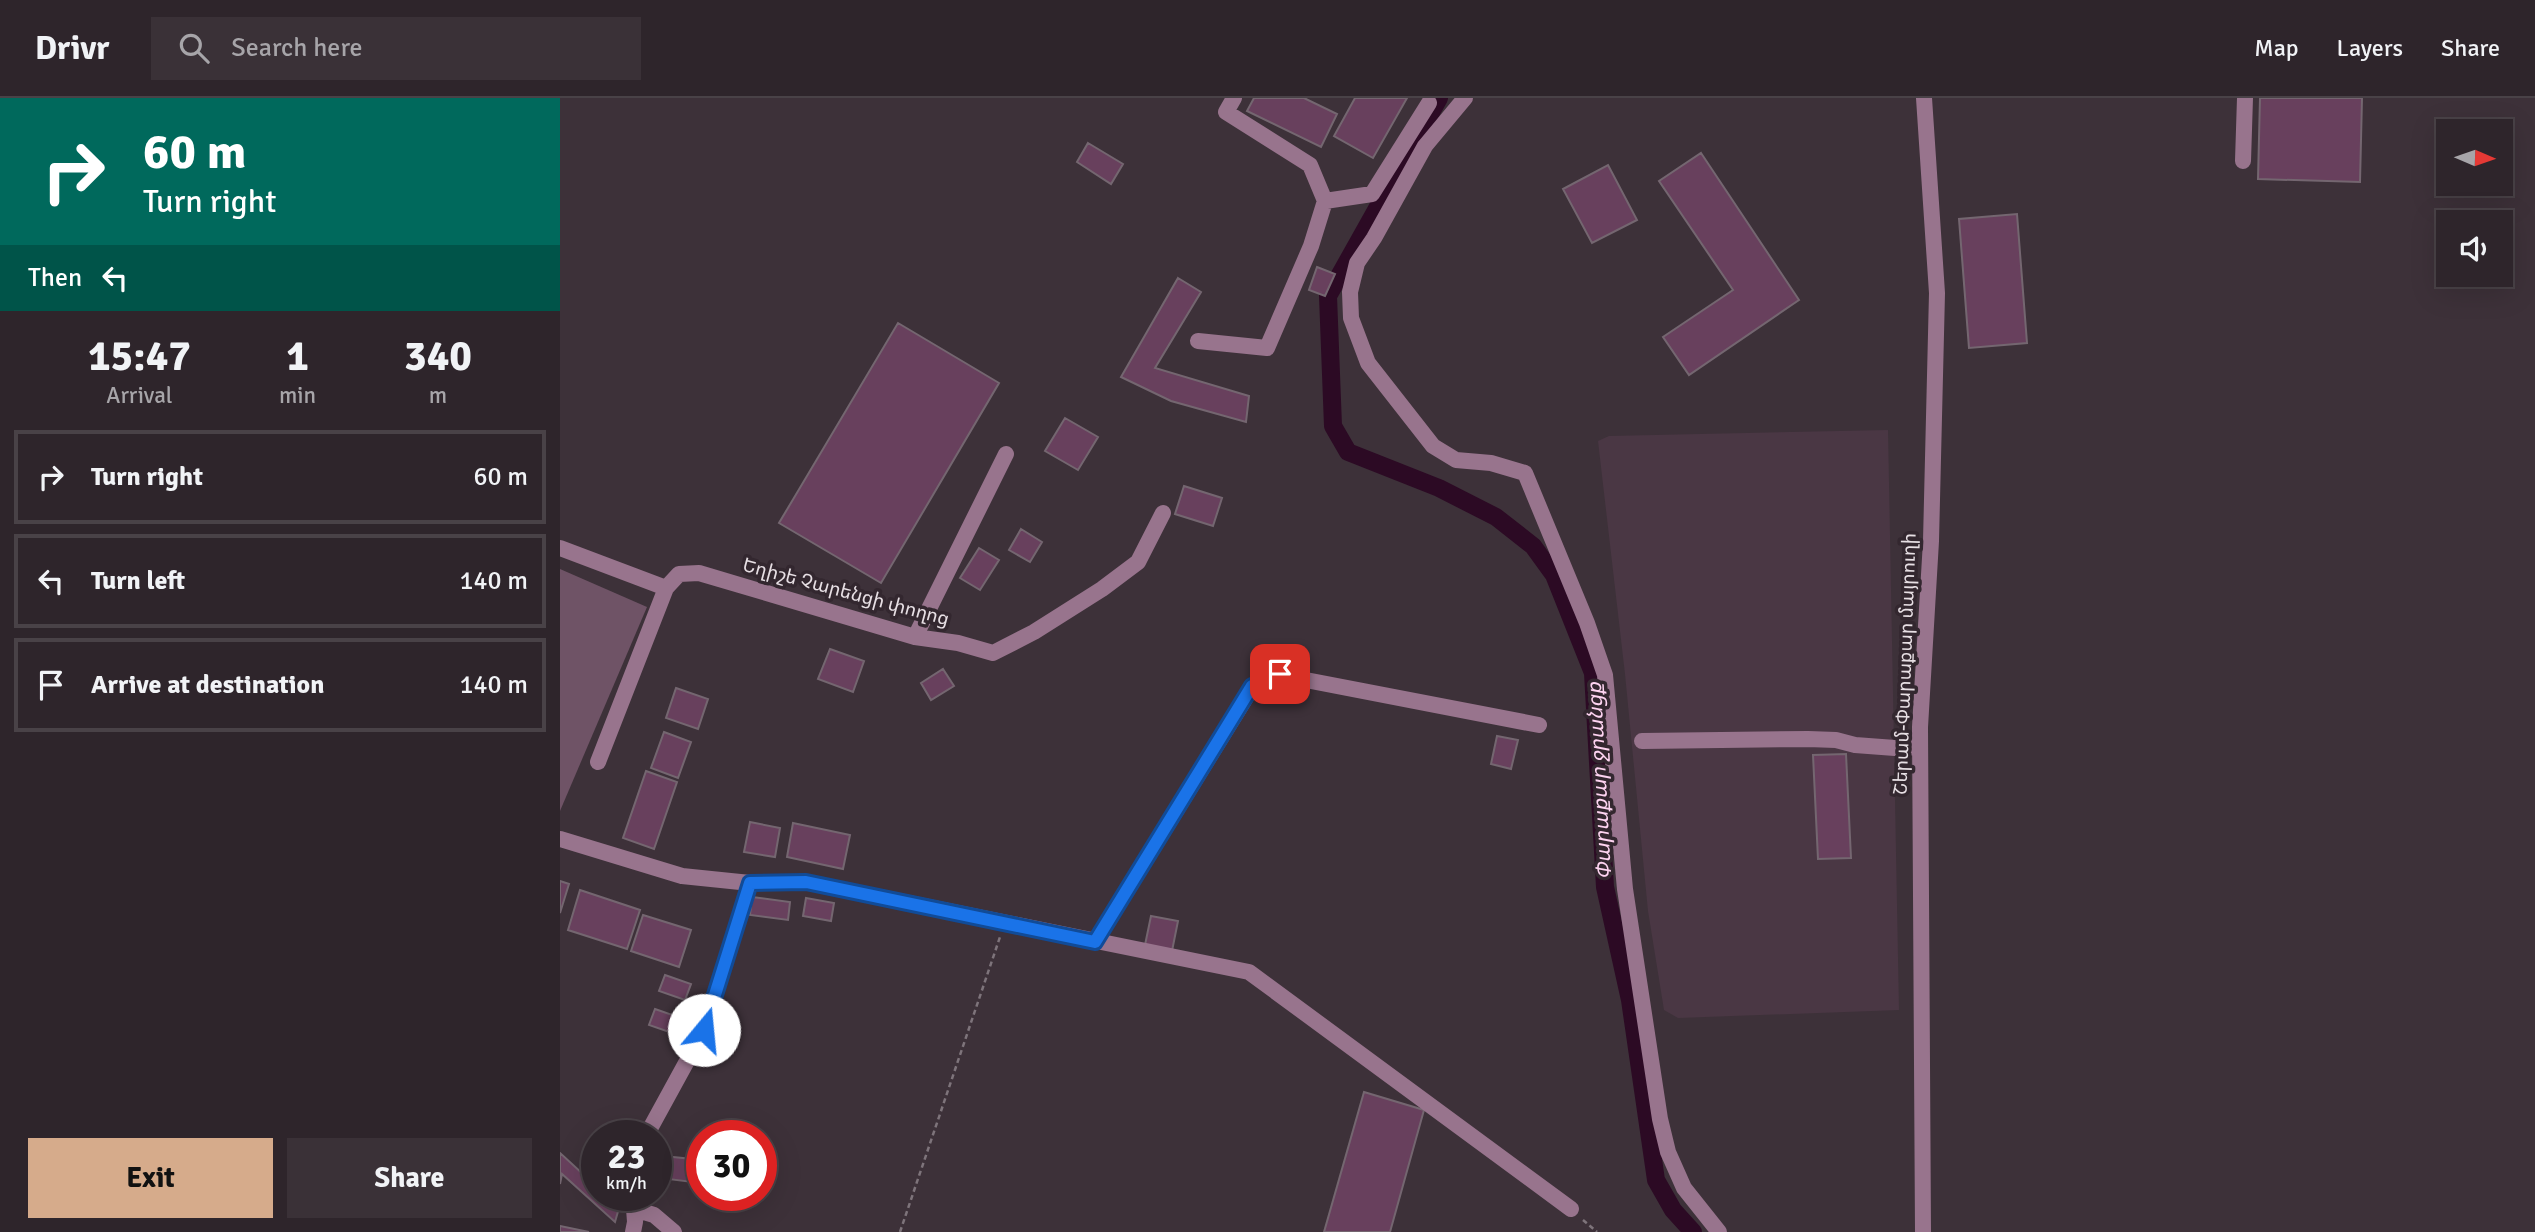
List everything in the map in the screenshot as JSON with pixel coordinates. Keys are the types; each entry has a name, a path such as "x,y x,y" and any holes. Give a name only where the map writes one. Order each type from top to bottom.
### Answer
{"street":[{"path":"1198,341 1267,348 1311,246 1325,201 1310,165 1226,112 1234,98"},
{"path":"1465,98 1426,146 1357,263 1350,292 1351,318 1368,363 1433,446 1456,460 1491,463 1525,473 1538,500 1605,675 1625,889 1668,1152 1684,1188 1719,1232"},
{"name":"Շերամ-Փարաքար մայրուղի","path":"1923,1232 1920,747 1931,541 1937,293 1924,98"},
{"path":"2244,161 2245,98"},
{"path":"1325,201 1372,194 1429,103"},
{"path":"915,636 1006,454"},
{"name":"Եղիշե Չարենցի փողոց","path":"666,588 678,573 699,573 915,636 958,643 993,653 1034,632 1102,589 1138,562 1163,513"},
{"path":"560,548 666,588 598,762"},
{"path":"1095,942 1252,686 1280,674 1539,725"},
{"path":"1642,741 1817,739 1895,748 1920,747"},
{"path":"560,839 682,876 750,883 806,882 1249,972 1570,1209"},
{"path":"655,1120 704,1030 750,883"},
{"path":"633,1232 634,1211"},
{"path":"648,1211 674,1232"}],"path":[{"path":"900,1232 1004,923"}],"shaded area":[{"path":"1888,430 1899,1010 1678,1018 1664,1010 1648,911 1625,674 1598,441 1609,436"},
{"path":"560,569 647,607 560,811"}],"building":[{"path":"1254,98 1304,98 1337,114 1321,147 1247,111"},
{"path":"1355,98 1407,98 1373,158 1334,136"},
{"path":"2260,98 2362,98 2360,182 2258,179"},
{"path":"1088,143 1123,164 1111,184 1077,162"},
{"path":"1701,153 1799,300 1689,375 1663,337 1733,290 1659,181"},
{"path":"1608,165 1637,220 1592,243 1563,189"},
{"path":"2017,214 2027,343 1969,348 1959,219"},
{"path":"1317,267 1335,274 1325,296 1309,290"},
{"path":"1178,278 1201,292 1155,368 1249,396 1246,422 1171,401 1121,377"},
{"path":"898,323 999,383 881,583 779,523"},
{"path":"1065,418 1098,437 1078,470 1045,451"},
{"path":"1184,486 1222,498 1213,526 1175,514"},
{"path":"1021,529 1042,542 1030,562 1009,550"},
{"path":"979,548 999,560 980,590 960,578"},
{"path":"830,649 864,661 853,692 818,679"},
{"path":"943,669 954,686 931,700 921,683"},
{"path":"676,688 708,699 698,729 666,718"},
{"path":"664,732 691,742 678,778 651,768"},
{"path":"1497,736 1518,740 1511,769 1491,764"},
{"path":"1846,754 1851,858 1818,859 1813,755"},
{"path":"646,771 677,782 654,849 623,838"},
{"path":"750,822 780,828 775,857 744,852"},
{"path":"793,823 850,835 843,869 787,857"},
{"path":"560,881 569,884 560,913"},
{"path":"580,890 640,910 627,949 568,930"},
{"path":"752,897 790,902 788,920 750,915"},
{"path":"806,898 834,903 831,921 803,916"},
{"path":"643,915 691,930 679,967 631,951"},
{"path":"1151,916 1178,921 1172,951 1145,945"},
{"path":"665,975 691,984 685,1000 659,991"},
{"path":"655,1009 681,1018 675,1034 649,1025"},
{"path":"1364,1092 1424,1110 1390,1232 1324,1232"},
{"path":"560,1153 581,1172 581,1191 562,1174 560,1184"},
{"path":"672,1157 686,1158 686,1181 672,1180"},
{"path":"603,1211 618,1211 615,1222"},
{"path":"560,1226 589,1232 560,1232"}],"waterway":[{"name":"Փարաքար ջրանցք","path":"1439,98 1328,296 1333,426 1348,452 1439,488 1496,517 1533,546 1554,575 1593,673 1605,887 1630,1000 1656,1180 1673,1210 1693,1232"}],"route":[{"path":"704,1030 750,883 806,882 1095,942 1252,686 1280,674"}]}
